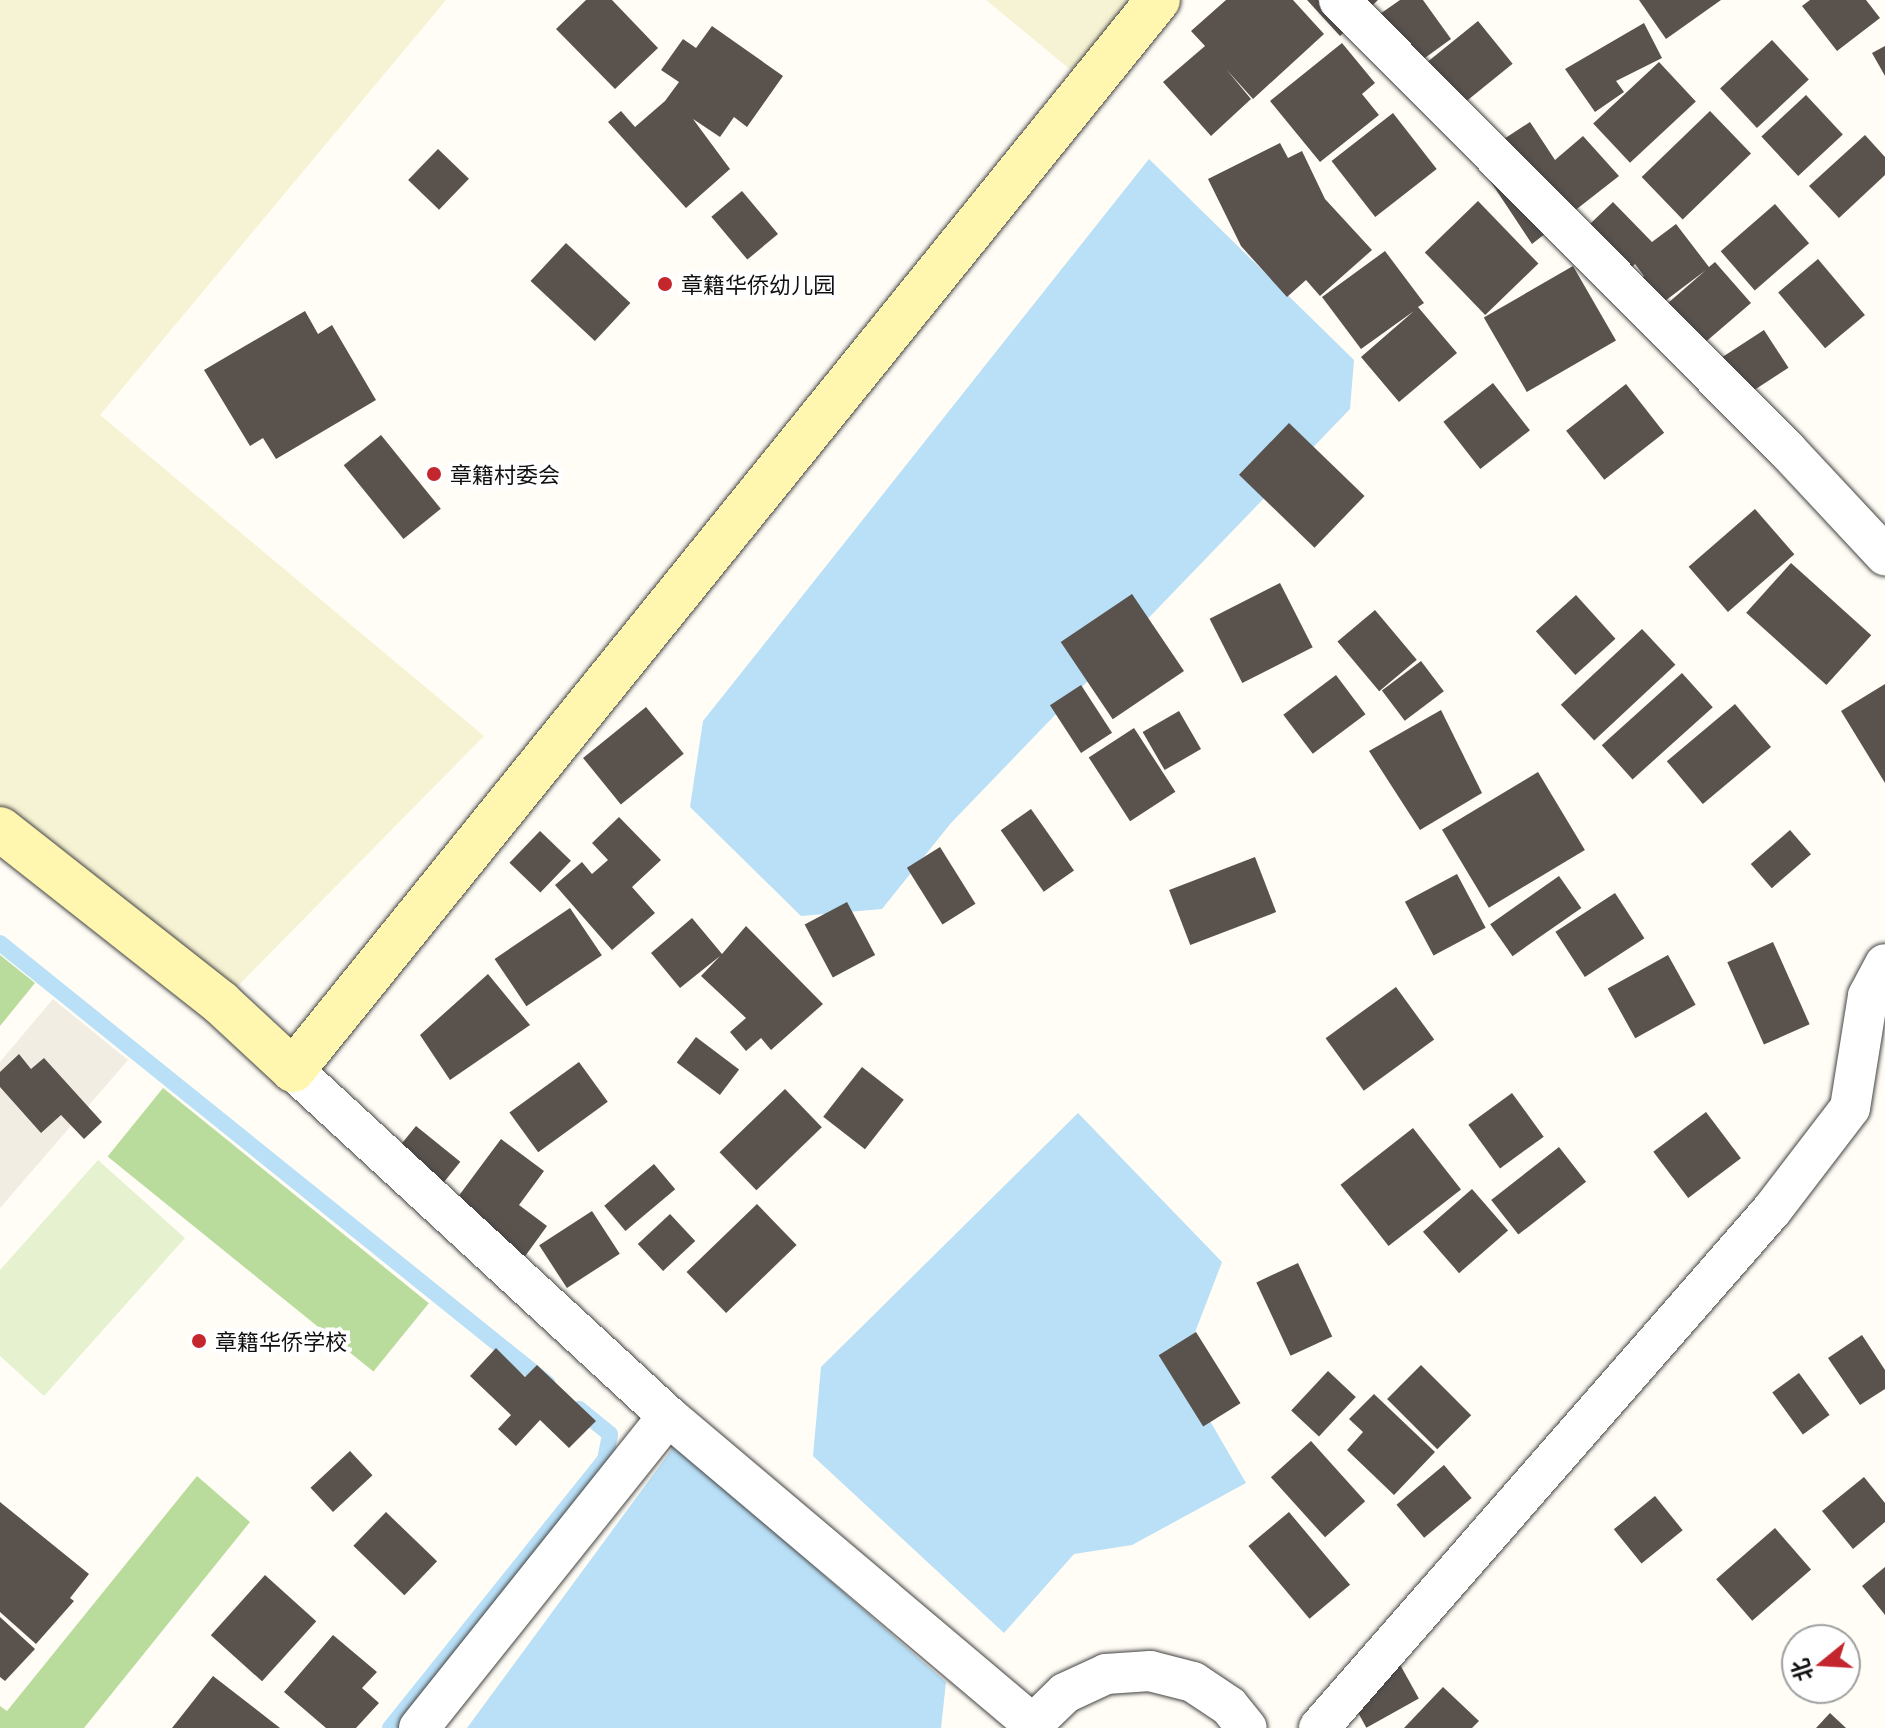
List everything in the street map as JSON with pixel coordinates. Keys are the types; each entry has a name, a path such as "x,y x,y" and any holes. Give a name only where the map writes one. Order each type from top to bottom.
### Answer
{"street":[{"path":"293,1070 1158,0"},
{"path":"1339,0 1787,450 1885,555"},
{"path":"0,829 221,1003 668,1416 1030,1726 1065,1693 1106,1674 1150,1671 1193,1682 1229,1706 1247,1728"},
{"path":"1319,1728 1772,1210 1850,1108 1868,996 1885,964"},
{"path":"419,1728 668,1416"}],"shaded area":[{"path":"0,0 446,0 100,415 484,736 221,1003 0,828"},
{"path":"986,0 1153,0 1089,85"},
{"path":"53,999 128,1060 0,1208 0,1062"}],"green space":[{"path":"0,955 35,983 0,1026"},
{"path":"163,1088 429,1303 373,1372 108,1156"},
{"path":"98,1160 185,1238 44,1396 0,1356 0,1270"},
{"path":"197,1476 250,1522 84,1728 0,1728 0,1706 7,1711"}],"water":[{"path":"1149,159 1354,360 1350,409 951,823 882,909 801,916 690,807 703,721"},
{"path":"1078,1113 1222,1262 1189,1348 1210,1421 1246,1483 1132,1545 1074,1554 1004,1633 813,1456 821,1367"},
{"path":"675,1445 946,1682 941,1728 467,1728"}],"building":[{"path":"586,0 612,0 658,48 615,89 556,29"},
{"path":"1226,0 1293,0 1324,34 1253,99 1226,69 1251,99 1211,136 1163,82 1205,46 1191,31"},
{"path":"1307,0 1378,0 1340,36"},
{"path":"1400,0 1423,0 1451,39 1400,76 1364,25"},
{"path":"1639,0 1721,0 1666,39"},
{"path":"1810,0 1866,0 1880,18 1837,51 1802,6"},
{"path":"1478,21 1513,64 1440,122 1406,80"},
{"path":"1644,23 1662,58 1616,81 1624,92 1595,112 1565,69"},
{"path":"712,26 783,76 747,127 734,117 720,137 693,119 730,169 686,208 608,122 621,111 635,127 665,101 679,82 661,70 683,39 696,48"},
{"path":"1772,40 1809,79 1757,128 1720,88"},
{"path":"1342,43 1375,83 1362,94 1379,115 1320,162 1270,101"},
{"path":"1885,46 1885,76 1872,53"},
{"path":"1659,62 1696,101 1630,163 1593,123"},
{"path":"1806,95 1843,134 1798,176 1761,137"},
{"path":"1710,111 1751,153 1683,219 1642,177"},
{"path":"1393,113 1437,169 1375,217 1332,161"},
{"path":"1530,122 1555,160 1583,136 1619,176 1532,244 1475,158"},
{"path":"1865,135 1885,157 1885,175 1839,218 1809,186"},
{"path":"1280,143 1288,158 1302,151 1325,199 1372,250 1320,296 1306,280 1287,297 1241,246 1208,179"},
{"path":"438,149 469,179 439,210 408,180"},
{"path":"742,191 778,234 747,260 711,217"},
{"path":"1478,201 1538,264 1485,315 1425,252"},
{"path":"1613,202 1652,242 1676,224 1709,267 1715,262 1751,303 1681,363 1645,323 1706,270 1649,313 1629,288 1644,276 1635,264 1612,286 1570,243"},
{"path":"1775,204 1809,243 1755,290 1721,251"},
{"path":"566,243 630,303 595,341 531,281"},
{"path":"1385,251 1424,303 1418,307 1457,353 1399,402 1361,357 1414,311 1361,349 1322,297"},
{"path":"1818,259 1865,315 1825,348 1778,292"},
{"path":"1573,266 1616,340 1527,392 1484,318"},
{"path":"305,311 318,334 332,325 376,400 276,459 263,438 250,446 204,370"},
{"path":"1764,330 1789,368 1732,404 1708,366"},
{"path":"1493,383 1530,430 1480,469 1443,422"},
{"path":"1626,384 1664,433 1604,480 1566,431"},
{"path":"1289,423 1365,496 1315,548 1239,475"},
{"path":"381,435 441,509 403,539 344,465"},
{"path":"1755,509 1794,554 1728,612 1689,567"},
{"path":"1791,563 1871,635 1826,685 1746,613"},
{"path":"1280,583 1313,647 1242,683 1210,619"},
{"path":"1132,594 1184,671 1113,719 1061,642"},
{"path":"1576,595 1615,639 1575,675 1536,631"},
{"path":"1375,610 1417,660 1379,691 1337,641"},
{"path":"1642,629 1675,665 1594,741 1561,705"},
{"path":"1421,661 1444,691 1405,721 1382,690"},
{"path":"1682,673 1713,707 1633,779 1602,745"},
{"path":"1336,675 1365,714 1313,754 1283,715"},
{"path":"1885,684 1885,783 1841,711"},
{"path":"1081,685 1112,733 1081,753 1050,705"},
{"path":"1735,704 1771,747 1703,804 1667,761"},
{"path":"646,707 684,754 621,805 583,758"},
{"path":"1441,710 1482,793 1420,830 1369,751"},
{"path":"1179,711 1201,749 1165,770 1143,732"},
{"path":"1134,728 1175,792 1130,821 1089,757"},
{"path":"1538,772 1585,850 1489,908 1442,830"},
{"path":"1031,809 1074,870 1044,892 1001,830"},
{"path":"619,817 661,860 632,887 655,913 612,950 555,885 582,862 592,874 608,860 592,843"},
{"path":"1790,830 1811,854 1772,888 1751,864"},
{"path":"540,831 571,861 540,893 509,863"},
{"path":"940,847 976,904 942,924 907,868"},
{"path":"1255,857 1276,912 1190,945 1169,890"},
{"path":"1457,874 1486,928 1434,956 1405,902"},
{"path":"1559,876 1581,908 1513,956 1490,924"},
{"path":"1615,893 1644,938 1585,977 1555,932"},
{"path":"847,902 875,955 833,978 805,925"},
{"path":"570,908 602,955 526,1006 495,959"},
{"path":"692,918 722,954 746,926 823,1004 771,1050 761,1038 746,1051 730,1032 746,1018 701,976 720,956 680,988 651,953"},
{"path":"1773,942 1810,1024 1764,1045 1727,962"},
{"path":"1668,955 1696,1005 1635,1038 1608,988"},
{"path":"488,974 530,1025 450,1080 420,1035"},
{"path":"1396,987 1434,1040 1364,1091 1326,1038"},
{"path":"696,1037 739,1069 720,1095 677,1063"},
{"path":"19,1054 31,1069 44,1058 102,1122 84,1139 61,1115 41,1133 0,1087 0,1072"},
{"path":"579,1062 608,1102 538,1152 509,1113"},
{"path":"862,1067 904,1100 865,1149 823,1117"},
{"path":"785,1089 822,1127 756,1190 720,1152"},
{"path":"1512,1093 1544,1137 1500,1168 1468,1125"},
{"path":"1706,1112 1741,1158 1688,1198 1653,1152"},
{"path":"416,1126 460,1162 436,1191 392,1156"},
{"path":"1413,1128 1461,1189 1389,1246 1341,1185"},
{"path":"501,1139 544,1171 519,1205 547,1226 518,1266 446,1213"},
{"path":"1559,1147 1586,1182 1518,1235 1491,1200"},
{"path":"654,1164 675,1189 625,1231 604,1206"},
{"path":"1472,1189 1508,1231 1459,1273 1423,1232"},
{"path":"757,1204 797,1245 726,1313 687,1272"},
{"path":"592,1211 620,1254 567,1288 539,1245"},
{"path":"670,1214 695,1241 663,1271 638,1244"},
{"path":"1298,1263 1332,1336 1291,1356 1256,1282"},
{"path":"1196,1332 1241,1403 1203,1427 1159,1355"},
{"path":"1862,1335 1885,1370 1885,1389 1860,1405 1828,1358"},
{"path":"496,1348 525,1377 537,1365 596,1421 569,1448 540,1420 516,1446 498,1429 511,1415 470,1376"},
{"path":"1421,1365 1471,1415 1437,1449 1387,1399"},
{"path":"1328,1371 1356,1397 1319,1436 1291,1410"},
{"path":"1799,1373 1830,1415 1803,1434 1772,1392"},
{"path":"1374,1394 1435,1452 1394,1495 1347,1450 1363,1432 1349,1419"},
{"path":"1311,1441 1365,1501 1325,1537 1271,1477"},
{"path":"350,1451 373,1475 333,1512 311,1488"},
{"path":"1444,1465 1472,1498 1424,1538 1397,1505"},
{"path":"1864,1477 1885,1503 1885,1522 1853,1549 1822,1511"},
{"path":"1655,1496 1683,1530 1642,1564 1614,1529"},
{"path":"0,1502 89,1574 70,1598 74,1601 36,1644 0,1612"},
{"path":"386,1512 437,1561 404,1595 353,1546"},
{"path":"1289,1512 1350,1585 1309,1619 1248,1546"},
{"path":"1775,1528 1811,1570 1752,1621 1716,1579"},
{"path":"1885,1567 1885,1615 1862,1586"},
{"path":"265,1575 316,1621 262,1681 211,1635"},
{"path":"0,1617 35,1649 5,1681 0,1677"},
{"path":"333,1635 377,1672 362,1688 379,1703 356,1728 326,1728 284,1692"},
{"path":"1398,1661 1419,1699 1366,1728 1346,1690"},
{"path":"213,1676 280,1728 172,1728"},
{"path":"1443,1687 1479,1721 1472,1728 1404,1728"},
{"path":"1830,1713 1846,1728 1816,1728"}],"waterway":[{"path":"0,943 548,1384"},
{"path":"390,1728 605,1460 610,1434 579,1409"}],"place":[{"name":"章籍华侨幼儿园","path":"665,284"},
{"name":"章籍村委会","path":"434,474"},
{"name":"章籍华侨学校","path":"199,1341"}]}
